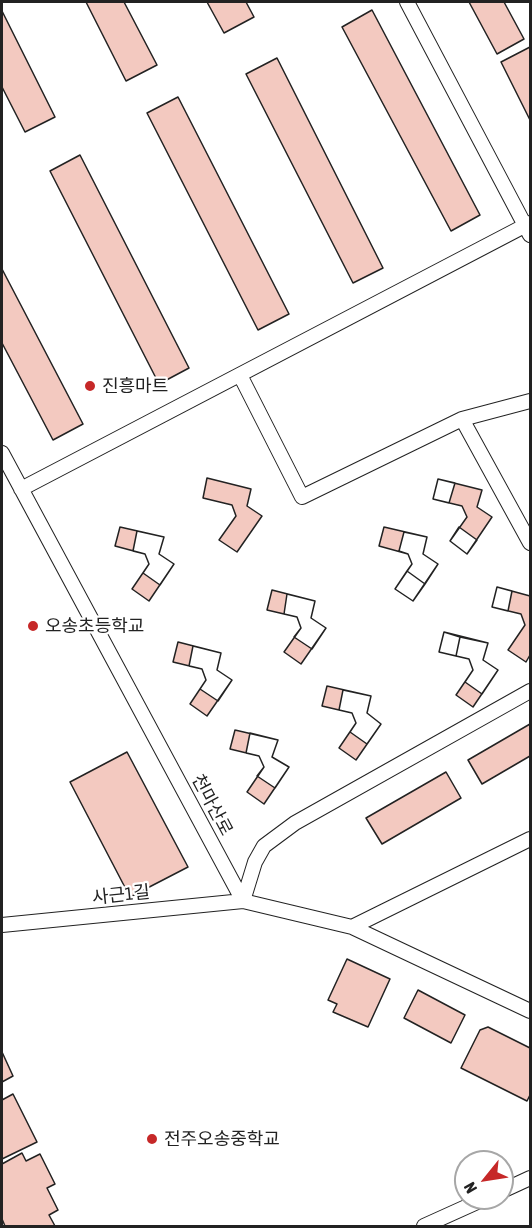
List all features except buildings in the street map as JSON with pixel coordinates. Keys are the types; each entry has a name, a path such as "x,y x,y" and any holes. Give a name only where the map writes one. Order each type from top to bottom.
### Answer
{"street":[{"path":"21,489 529,228 407,2"},
{"path":"240,375 302,497 462,419 531,401"},
{"path":"462,419 531,543"},
{"name":"천마산로","path":"2,453 243,902"},
{"path":"531,691 295,823 264,846 255,862 243,902 352,927 531,1011"},
{"path":"352,927 531,840"},
{"name":"사근1길","path":"2,925 243,902"},
{"path":"514,1186 531,1178"},
{"path":"424,1227 460,1210"}],"place":[{"name":"진흥마트","path":"90,386"},
{"name":"오송초등학교","path":"33,626"},
{"name":"전주오송중학교","path":"152,1139"}]}
